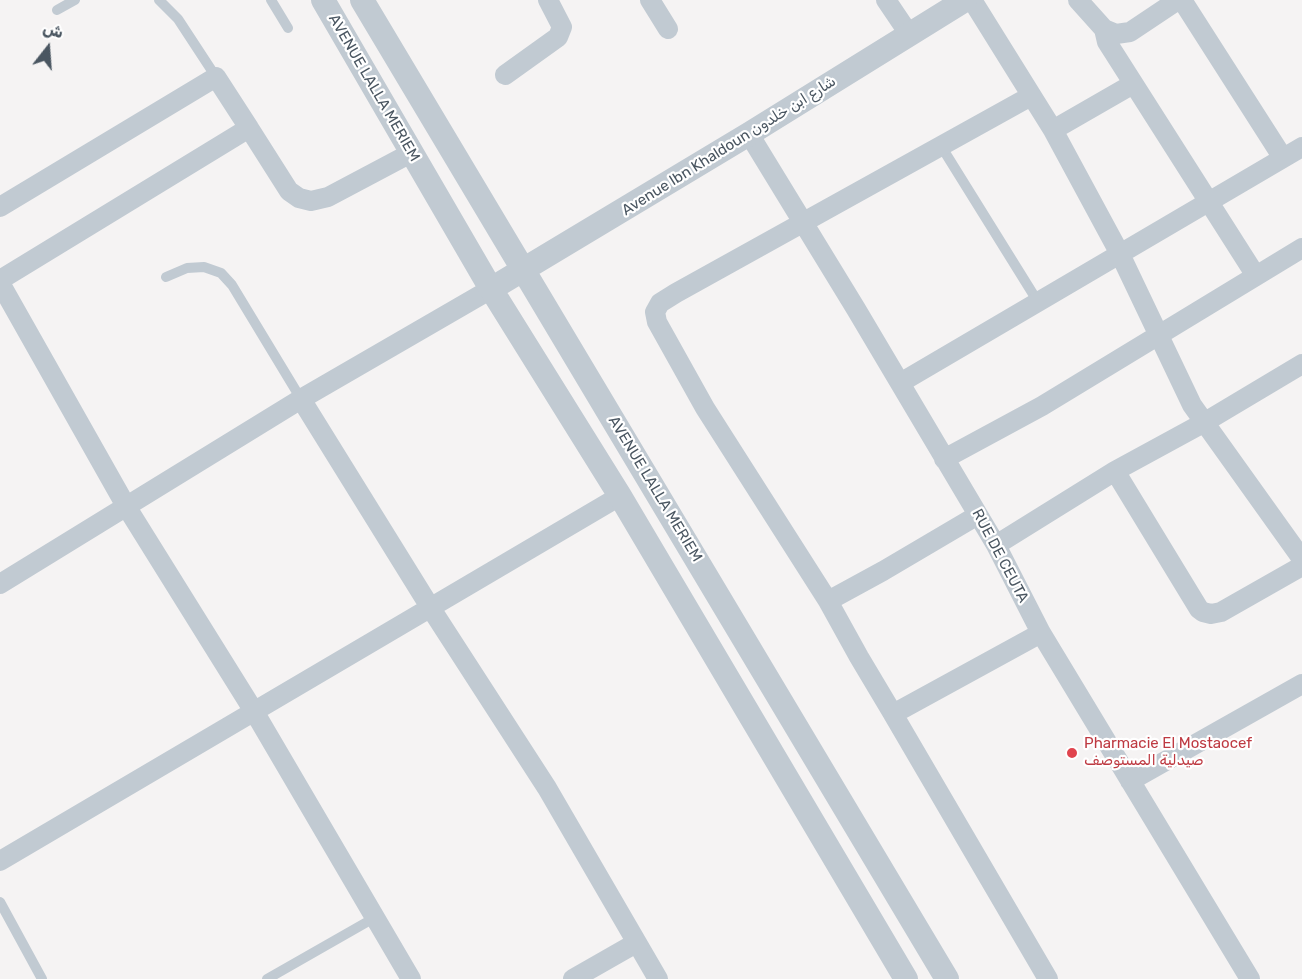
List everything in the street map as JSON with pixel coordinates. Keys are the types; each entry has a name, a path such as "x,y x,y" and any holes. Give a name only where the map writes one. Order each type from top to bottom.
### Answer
{"street":[{"name":"AVENUE LALLA MERIEM","path":"322,0 491,289 620,496 906,979"},
{"name":"AVENUE LALLA MERIEM","path":"362,0 947,979"},
{"path":"505,75 558,37 562,27 548,0"},
{"path":"650,0 668,29"},
{"path":"886,0 909,34"},
{"name":"Avenue Ibn Khaldoun شارع ابن خلدون","path":"491,289 749,134 965,0"},
{"path":"972,0 1053,130 1120,254 1192,405 1302,560"},
{"path":"1078,0 1104,29 1116,34 1130,32 1180,0 1283,158"},
{"path":"1104,29 1107,42 1132,84 1256,276"},
{"path":"0,207 216,77 290,191 299,198 311,201 328,197 411,153"},
{"path":"1053,130 1132,84"},
{"path":"1031,96 676,293 660,303 655,312 657,322 705,408 828,601 1048,979"},
{"path":"249,128 0,281 126,506 255,713 411,979"},
{"name":"RUE DE CEUTA","path":"749,134 978,514 1041,633 1250,979"},
{"path":"900,383 1302,147"},
{"path":"944,459 1042,406 1125,357 1157,334 1302,248"},
{"path":"0,584 301,399 491,289"},
{"path":"996,545 1115,471 1205,422 1302,364"},
{"path":"301,399 430,607 547,788 657,979"},
{"path":"1115,471 1199,609 1203,612 1211,614 1221,612 1302,566"},
{"path":"0,861 255,713 620,496"},
{"path":"828,601 978,514"},
{"path":"893,714 1041,633"},
{"path":"1130,781 1302,684"},
{"path":"573,979 636,943"}],"lane":[{"path":"57,10 75,0"},
{"path":"159,0 178,19 216,77"},
{"path":"271,0 288,28"},
{"path":"941,146 1038,302"},
{"path":"166,277 187,268 204,267 221,273 232,285 301,399"},
{"path":"0,902 42,979"},
{"path":"267,979 374,918"}],"place":[{"name":"Pharmacie El Mostaocef صيدلية المستوصف","path":"1072,753"}]}
